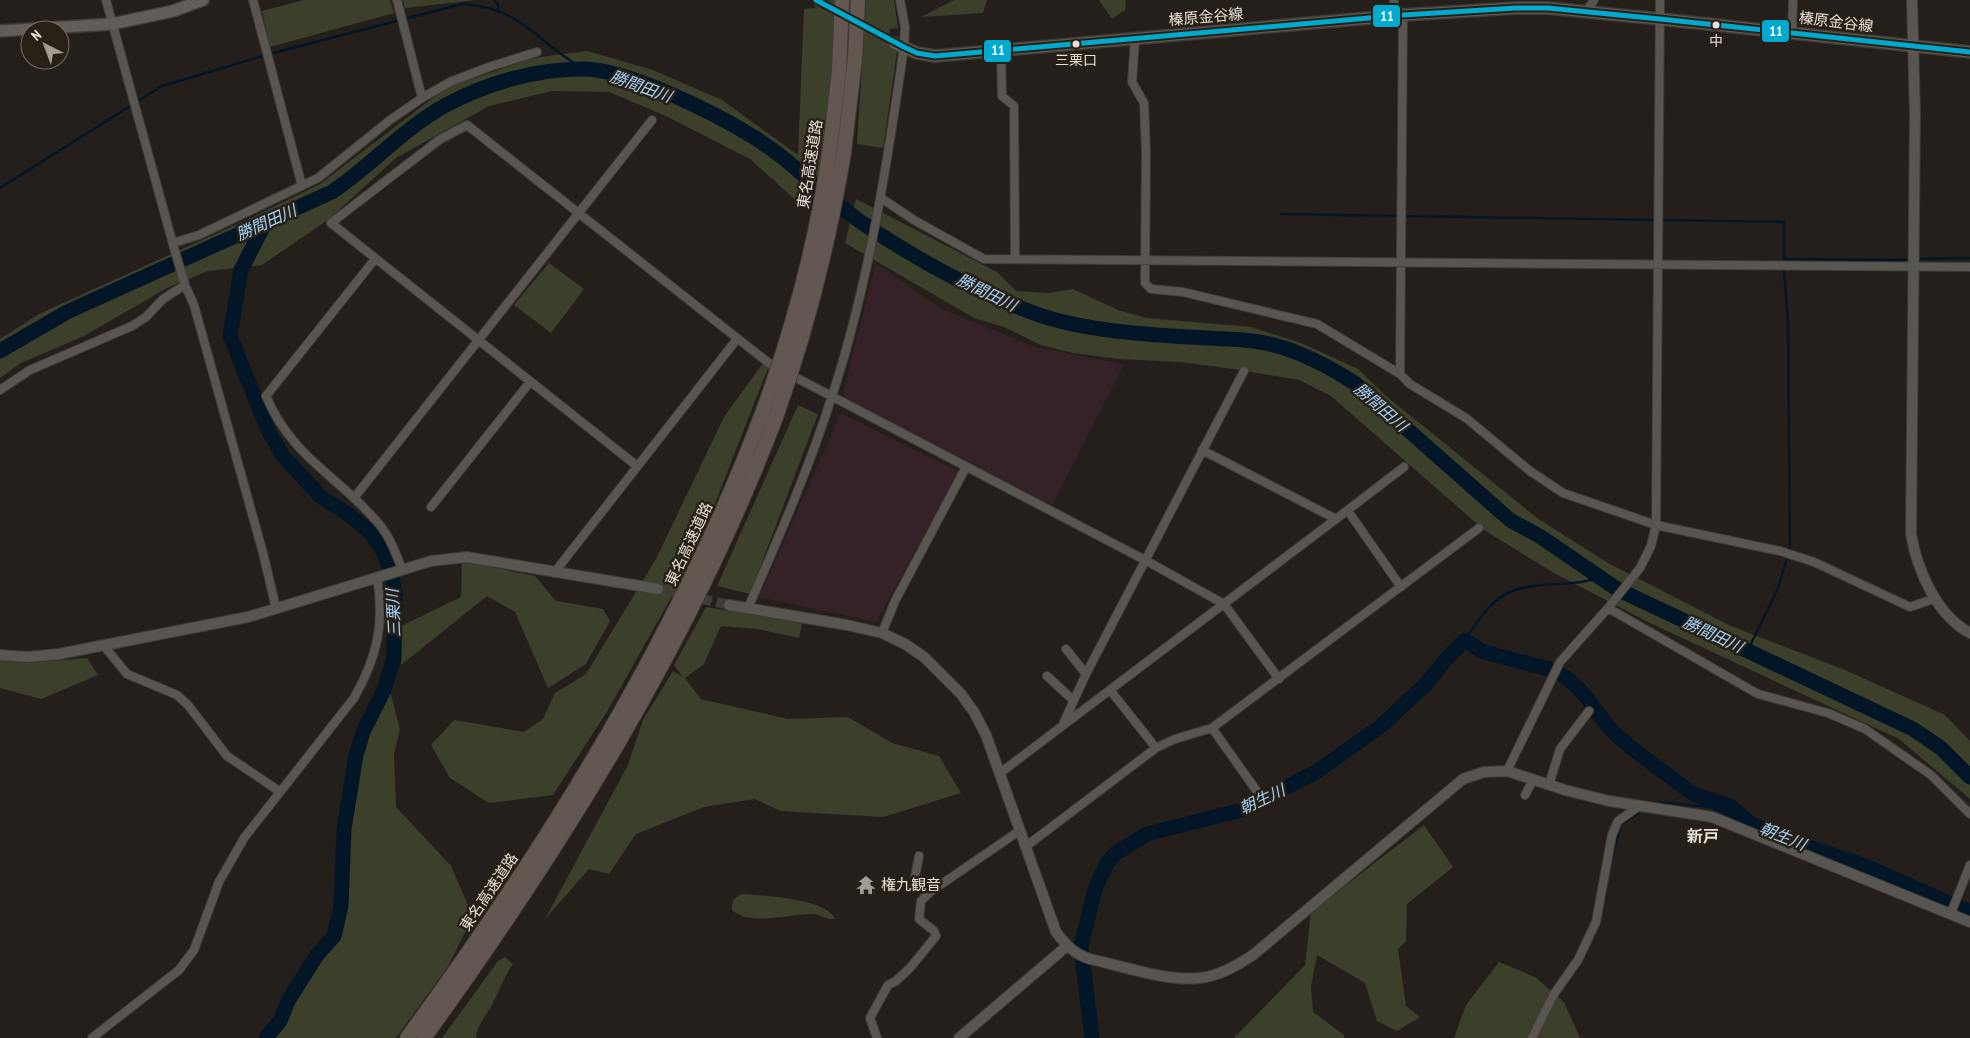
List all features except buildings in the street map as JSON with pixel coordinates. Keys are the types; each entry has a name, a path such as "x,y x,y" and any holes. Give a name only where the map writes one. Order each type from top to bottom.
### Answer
{"highway":[{"name":"東名高速道路","path":"407,1038 503,901 558,817 621,713 707,547 742,466 776,375 810,255 830,148 839,71 842,0"},
{"name":"東名高速道路","path":"424,1038 518,906 586,800 632,722 709,574 756,470 776,417 814,301 828,240 844,152 856,58 858,0"}],"main road":[{"path":"0,30 112,24 173,11 203,0"},
{"name":"榛原金谷線","path":"899,45 917,53 936,56 1514,4 1970,52"}],"street":[{"path":"106,0 184,283 197,315 263,553 276,608"},
{"path":"253,0 302,186"},
{"path":"397,0 422,98"},
{"path":"748,608 804,475 832,396 872,247 881,198 899,45 905,27 900,0"},
{"path":"1394,0 1398,15 1402,262 1400,374"},
{"path":"1586,12 1594,0"},
{"path":"1507,771 1560,662 1608,608 1636,572 1651,546 1656,525 1660,0"},
{"path":"1792,32 1793,0"},
{"path":"1912,0 1915,114 1912,534 1914,551 1923,575 1936,598 1952,620 1970,633"},
{"path":"1135,39 1132,82 1144,103 1146,151 1145,283 1151,289 1183,292 1317,324 1400,374 1410,384 1466,418 1530,471 1563,493 1656,525 1780,551 1822,566 1910,607 1936,598"},
{"path":"1001,50 1002,96 1014,106 1015,259"},
{"path":"174,245 200,235 302,186 341,162 390,120 450,82 488,67 537,52"},
{"path":"354,498 652,120"},
{"path":"637,466 331,224 439,140 467,124 770,364 966,468 1146,560 1224,604 1279,679"},
{"path":"881,198 914,220 984,259 1658,263 1913,261 1970,267"},
{"path":"375,259 266,396 282,428 305,456 354,498 381,526 402,569"},
{"path":"0,390 30,370 132,326 146,317 163,299 184,283"},
{"path":"554,573 737,339"},
{"path":"1063,724 1086,674 1244,371"},
{"path":"431,507 530,382"},
{"path":"1202,450 1336,519"},
{"path":"1000,773 1404,467"},
{"path":"882,634 899,593 966,468"},
{"path":"1348,511 1401,586"},
{"path":"1025,847 1156,748 1175,739 1212,728 1479,528"},
{"path":"0,655 28,657 104,646 248,617 431,561 467,557 658,590"},
{"path":"92,1038 179,970 194,950 219,882 244,838 279,791 354,698 365,679 379,638 381,600 377,577"},
{"path":"729,605 882,634 924,656 961,694 974,712 986,735 1051,921 1066,946 1076,955 1090,960 1180,978 1201,978 1222,973 1253,955 1464,779 1484,772 1507,771 1549,785 1638,807 1712,817 1970,922"},
{"path":"1608,608 1758,694 1828,713 1865,729 1931,775 1970,814"},
{"path":"104,646 127,674 177,695 188,705 227,756 279,791"},
{"path":"1066,649 1086,674"},
{"path":"1047,676 1073,700"},
{"path":"1110,690 1156,748"},
{"path":"1549,785 1560,749 1589,711"},
{"path":"1212,728 1256,790"},
{"path":"1525,795 1533,780"},
{"path":"1532,1038 1554,994 1578,960 1596,922 1612,835 1618,821 1638,807"},
{"path":"877,1038 870,1018 888,985 896,982 910,968 936,936 934,931 919,919 922,901 930,892 1019,831"},
{"path":"919,856 915,877 930,892"},
{"path":"1951,913 1970,865"},
{"path":"959,1038 1066,946"}],"shaded area":[{"path":"876,264 944,310 1035,347 1124,364 1052,505 845,398 843,392"},
{"path":"841,413 959,472 876,622 759,597"}],"green space":[{"path":"304,0 390,0 394,13 270,47 262,11"},
{"path":"403,0 476,0 405,8"},
{"path":"816,0 835,0 834,51 821,173 802,206 750,159 666,116 609,92 552,91 489,106 396,158 329,219 262,265 208,271 167,288 84,336 21,363 0,378 0,339 39,314 253,217 320,184 446,88 533,58 587,51 653,70 722,100 798,155 804,9 815,8"},
{"path":"866,0 894,0 898,28 890,29 888,47 897,52 883,148 857,144"},
{"path":"954,0 987,0 983,13 921,17"},
{"path":"1099,0 1126,0 1125,10 1112,19"},
{"path":"856,199 997,272 1016,291 1048,293 1073,289 1118,310 1147,318 1251,327 1301,343 1358,369 1386,396 1537,518 1608,563 1731,626 1845,670 1945,715 1970,741 1970,799 1899,739 1650,623 1554,573 1484,530 1331,396 1299,380 1234,369 1180,362 1118,359 1073,353 1041,345 1004,327 974,318 845,243"},
{"path":"549,263 584,289 551,333 514,305"},
{"path":"763,363 768,368 694,557 608,710 553,795 489,803 450,778 431,745 454,720 524,732 543,719 555,693 586,674 656,559 724,417"},
{"path":"798,405 818,414 750,594 717,586"},
{"path":"462,561 535,576 556,601 603,609 610,621 586,664 548,688 515,612 487,596 401,665 399,627 461,597"},
{"path":"706,607 802,623 799,638 758,629 721,626 704,664 685,678 701,699 788,719 848,717 892,743 939,756 961,793 883,817 780,811 755,799 704,807 636,834 609,874 589,869 545,919 628,765 643,720 673,671 683,677 674,665"},
{"path":"87,658 98,675 41,699 0,688 0,661 27,663"},
{"path":"388,684 400,729 394,754 396,807 451,866 473,917 447,968 396,1038 259,1038 288,1001 343,917 343,848 353,759"},
{"path":"1424,825 1453,867 1407,904 1406,941 1398,949 1406,1006 1420,1017 1397,1031 1377,1021 1365,983 1317,955 1311,986 1313,1012 1344,1035 1344,1038 1234,1038 1305,965 1311,912"},
{"path":"742,894 779,897 807,902 829,912 835,919 813,914 750,918 732,910 734,900"},
{"path":"505,957 513,964 480,1024 476,1038 442,1038 498,961"},
{"path":"1499,962 1535,977 1564,1002 1580,1038 1454,1038 1466,1005"}],"waterway":[{"path":"494,0 498,5 498,9"},
{"path":"0,188 162,86 273,53 462,4 483,7 515,19 567,59 584,69"},
{"name":"勝間田川","path":"0,351 67,312 332,192 416,124 462,97 495,84 530,75 565,70 601,71 646,84 693,104 735,126 781,156 836,203 884,237 945,273 987,294 1031,312 1068,323 1108,330 1253,341 1296,352 1327,366 1356,384 1510,520 1541,537 1617,589 1913,729 1941,748 1970,777"},
{"path":"1281,214 1784,222 1784,270 1788,323 1790,548 1778,588 1747,652"},
{"name":"三栗川","path":"265,223 241,270 230,336 269,432 283,456 321,497 348,514 371,533 383,551 392,576 395,594 394,658 384,690 363,732 356,755 344,829 341,906 334,936 317,955 288,1001 280,1021 266,1038"},
{"path":"1917,259 1970,258"},
{"path":"1786,259 1911,260"},
{"path":"1465,640 1492,604 1512,591 1539,585 1584,582 1599,577"},
{"name":"朝生川","path":"1092,1038 1081,947 1095,889 1107,863 1116,853 1147,834 1242,810 1316,772 1381,726 1427,683 1447,658 1465,640 1481,651 1549,669"},
{"name":"朝生川","path":"1562,675 1572,682 1588,699 1609,727 1626,743"},
{"name":"朝生川","path":"1630,747 1693,794 1730,806 1751,824 1794,842 1866,866 1949,903"},
{"path":"1660,802 1710,807 1751,824"},
{"path":"1610,865 1621,824 1639,813"},
{"path":"1605,898 1606,890"},
{"name":"朝生川","path":"1959,907 1970,912"}],"tunnel":[{"path":"816,0 894,43"},
{"path":"658,589 729,605"}],"transit line":[{"name":"11","path":"816,0 904,47 917,53 935,56 1403,15 1516,8 1548,8 1970,52"}],"place":[{"name":"中","path":"1716,25"},
{"name":"三栗口","path":"1076,44"},
{"name":"権九観音","path":"866,885"}],"district":[{"name":"新戸","path":"1703,836"}]}
